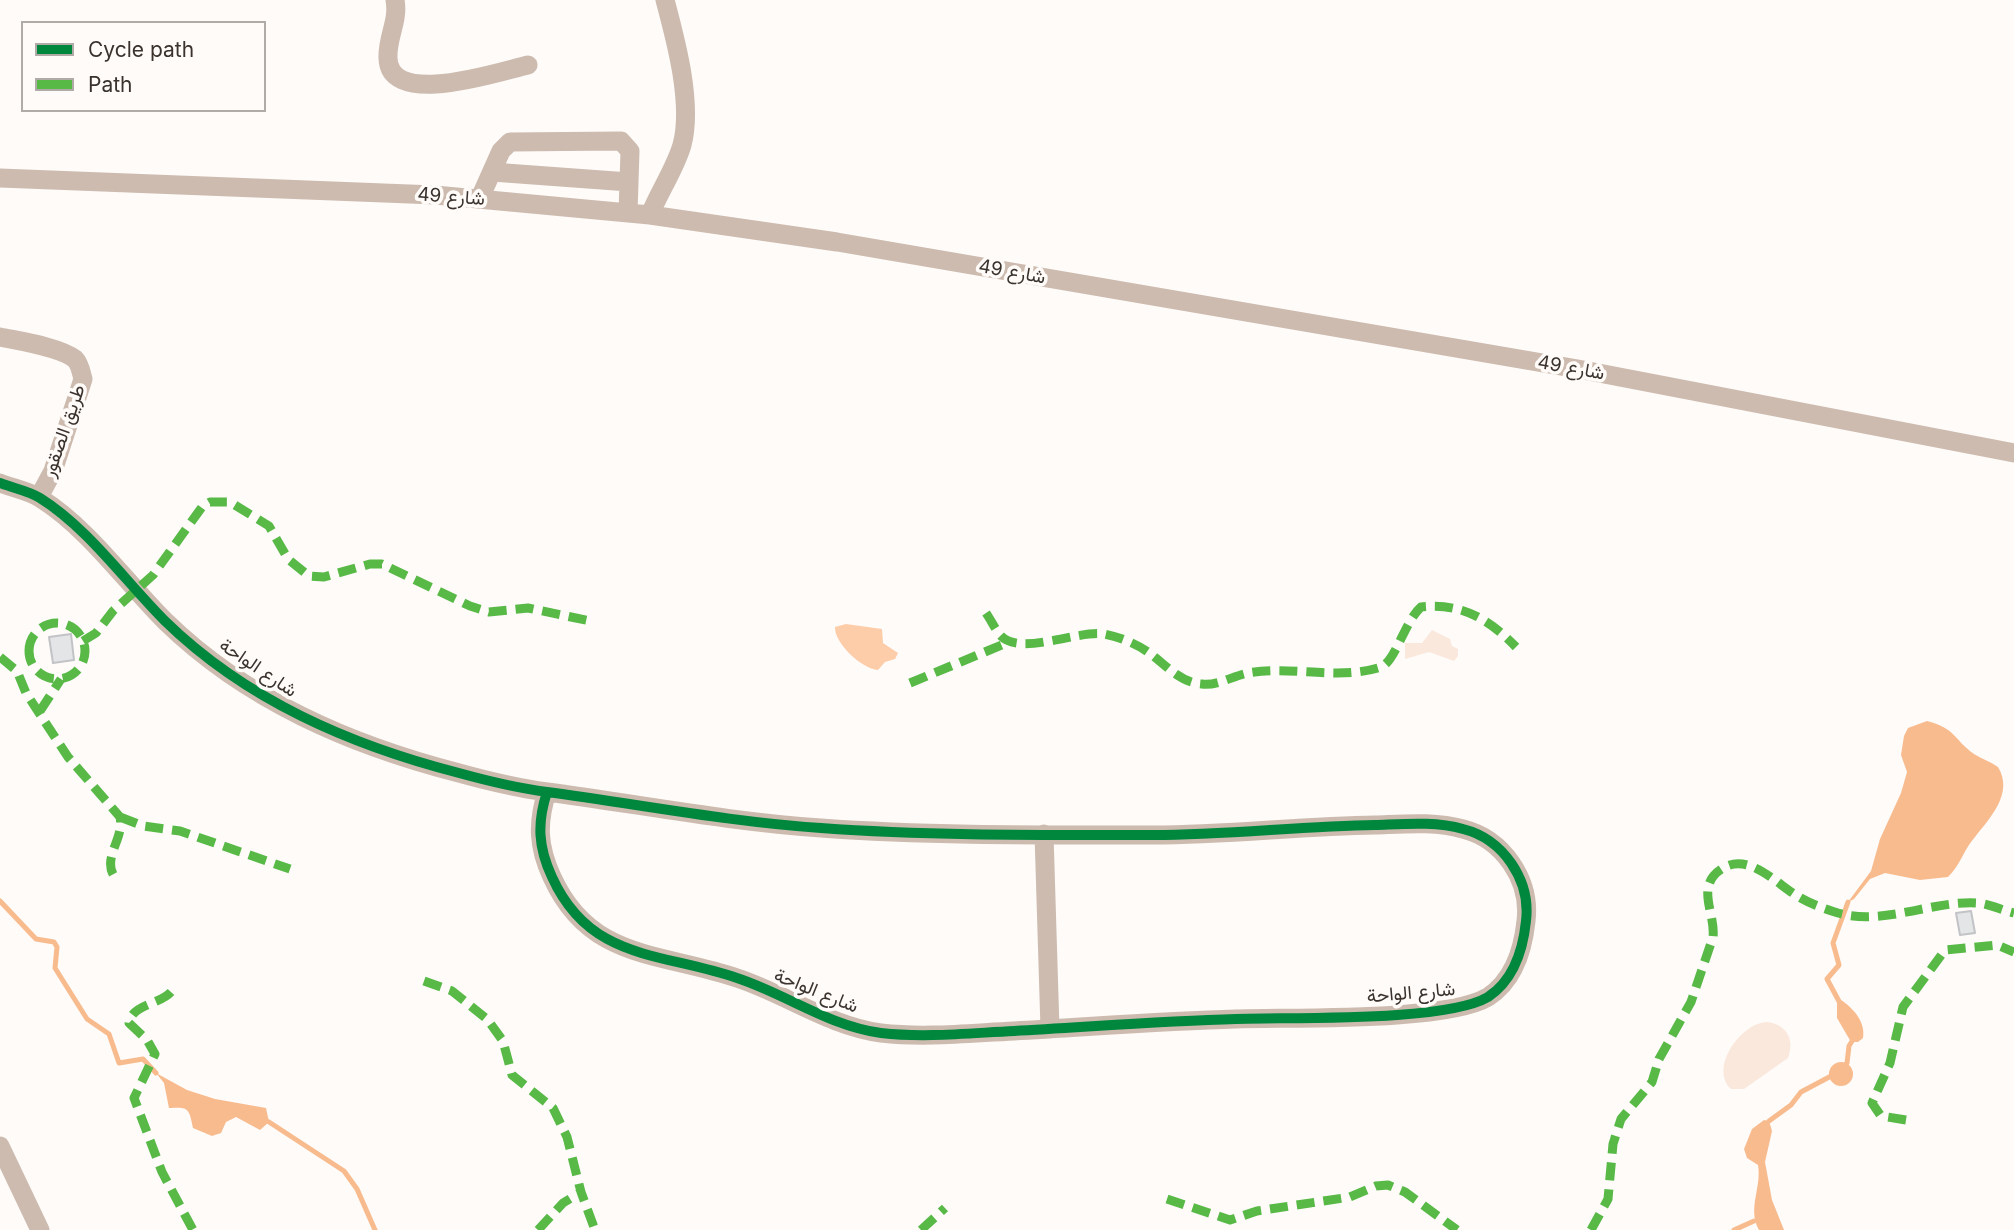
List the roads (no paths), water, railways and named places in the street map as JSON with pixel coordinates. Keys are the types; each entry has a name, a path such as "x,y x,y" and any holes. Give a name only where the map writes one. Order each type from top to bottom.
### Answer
{"street":[{"path":"395,0 396,24 388,59 390,69 398,78 415,85 440,85 528,65"},
{"path":"650,215 681,149 685,130 684,97 665,0"},
{"path":"480,198 501,150 510,142 621,141 630,150 628,213"},
{"path":"492,172 629,183"},
{"name":"شارع 49","path":"0,178 480,198 650,215 836,242 1564,366 2014,453"},
{"name":"طريق الصقور","path":"0,337 64,354 76,360 81,369 83,379 62,445 39,497"},
{"name":"شارع الواحة","path":"0,483 39,497 92,542 166,621 282,708 375,750 519,788 816,828 1164,835 1299,826 1440,824 1465,829 1495,844 1517,871 1528,905 1520,958 1513,971 1491,995 1461,1008 1423,1013 953,1034 884,1033 844,1025 738,978 622,947 599,937 569,908 545,861 538,832 547,792"},
{"path":"1044,834 1050,1029"},
{"path":"0,1146 40,1230"}],"waterway":[{"path":"0,901 36,939 54,942 57,947 55,968 87,1019 109,1034 119,1063 143,1059 156,1073"},
{"path":"1841,1005 1827,979 1839,965 1833,943 1848,902"},
{"path":"1843,1067 1847,1063 1849,1046 1854,1038"},
{"path":"1769,1121 1791,1105 1801,1092 1833,1075"},
{"path":"269,1122 344,1171 357,1189 375,1230"},
{"path":"1734,1230 1754,1221"}]}
